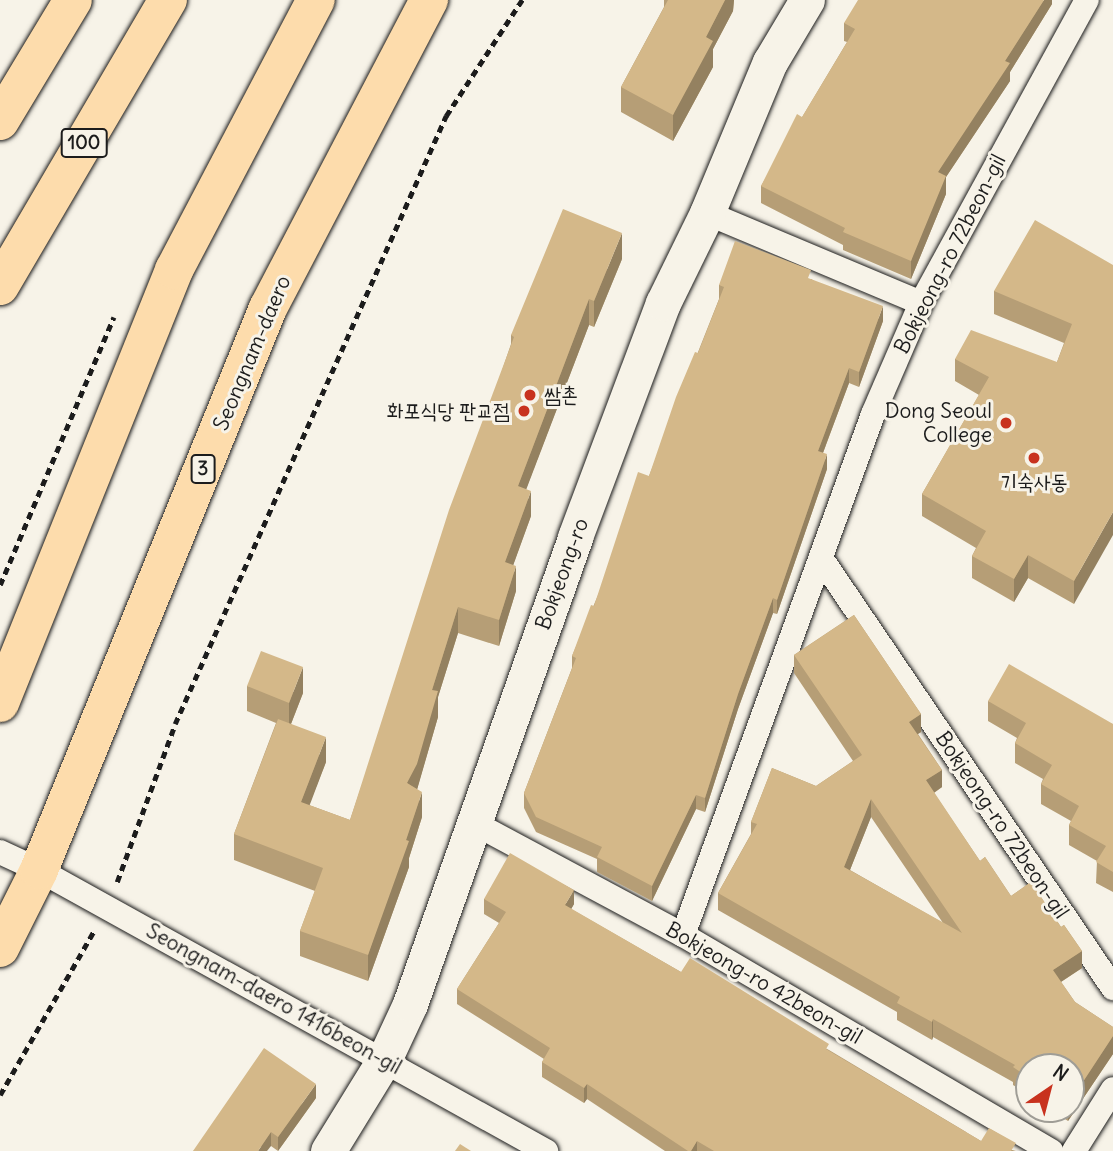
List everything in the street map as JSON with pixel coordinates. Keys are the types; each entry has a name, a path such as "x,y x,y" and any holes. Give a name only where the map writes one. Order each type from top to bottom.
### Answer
{"main road":[{"path":"0,121 73,0"},
{"name":"100","path":"0,286 168,0"},
{"path":"0,703 174,270 316,0"},
{"name":"Seongnam-daero","path":"0,948 39,870 268,308 429,0"}],"street":[{"name":"Bokjeong-ro","path":"328,1151 384,1060 410,1004 575,537 653,329 707,214 770,62 807,0"},
{"name":"Bokjeong-ro 72beon-gil","path":"683,935 873,414 921,303 1087,0"},
{"path":"707,214 921,303"},
{"name":"Bokjeong-ro 72beon-gil","path":"821,558 1113,988"},
{"name":"Bokjeong-ro 42beon-gil","path":"474,823 683,935 1051,1151"},
{"name":"Seongnam-daero 1416beon-gil","path":"0,852 39,870 546,1151"},
{"path":"1074,1151 1113,1089"}],"path":[{"path":"0,1095 108,908 175,724 446,116 522,0"}],"building":[{"path":"668,0 725,0 706,37 713,41 673,115 621,87"},
{"path":"858,0 1044,0 1005,61 1010,63 938,172 946,176 911,261 843,232 845,228 761,186 797,114 802,117 855,29 844,23"},
{"path":"563,209 622,233 594,301 589,299 518,486 531,491 505,562 516,566 499,620 458,607 432,690 438,691 417,764 407,783 422,792 406,840 409,841 368,955 300,931 323,868 234,834 278,719 326,737 301,802 350,820 449,510 514,337 511,335"},
{"name":"기숙사동","path":"1035,220 1113,265 1113,512 1074,581 1028,555 1014,579 972,556 986,531 922,494 989,377 955,359 971,330 1057,362 1072,324 994,291"},
{"path":"735,241 811,270 808,278 883,306 859,372 849,368 818,451 827,454 777,600 773,598 738,694 705,798 696,795 652,886 597,857 602,847 536,817 524,793 576,658 572,656 591,605 594,606 638,472 649,476 676,397 695,352 698,353 724,287 719,285"},
{"path":"854,615 921,714 909,722 942,770 926,780 980,861 985,857 1011,896 1031,882 1061,927 1064,925 1082,951 1053,970 1075,1002 1113,1027 1113,1036 1085,1079 1085,1053 1015,1053 1015,1065 933,1019 932,1022 897,1003 900,997 718,893 757,824 751,822 772,768 816,786 862,755 794,655","holes":["871,799 962,933 844,867"]},
{"path":"261,651 303,667 289,703 247,686"},
{"path":"1009,664 1113,724 1113,872 1096,862 1106,846 1069,825 1079,806 1041,784 1052,765 1015,743 1026,723 988,701"},
{"path":"510,853 574,890 565,905 681,972 690,958 829,1044 826,1049 981,1141 989,1128 1016,1143 1011,1151 714,1151 697,1141 691,1151 688,1151 587,1084 584,1088 542,1062 550,1048 457,989 506,912 484,899"},
{"path":"264,1048 316,1084 278,1137 271,1132 258,1151 193,1151"},
{"path":"460,1144 471,1151 455,1151"}],"place":[{"name":"쌈촌","path":"530,395"},
{"name":"화포식당 판교점","path":"524,411"},
{"name":"Dong Seoul College","path":"1006,423"},
{"name":"기숙사동","path":"1034,458"}]}
